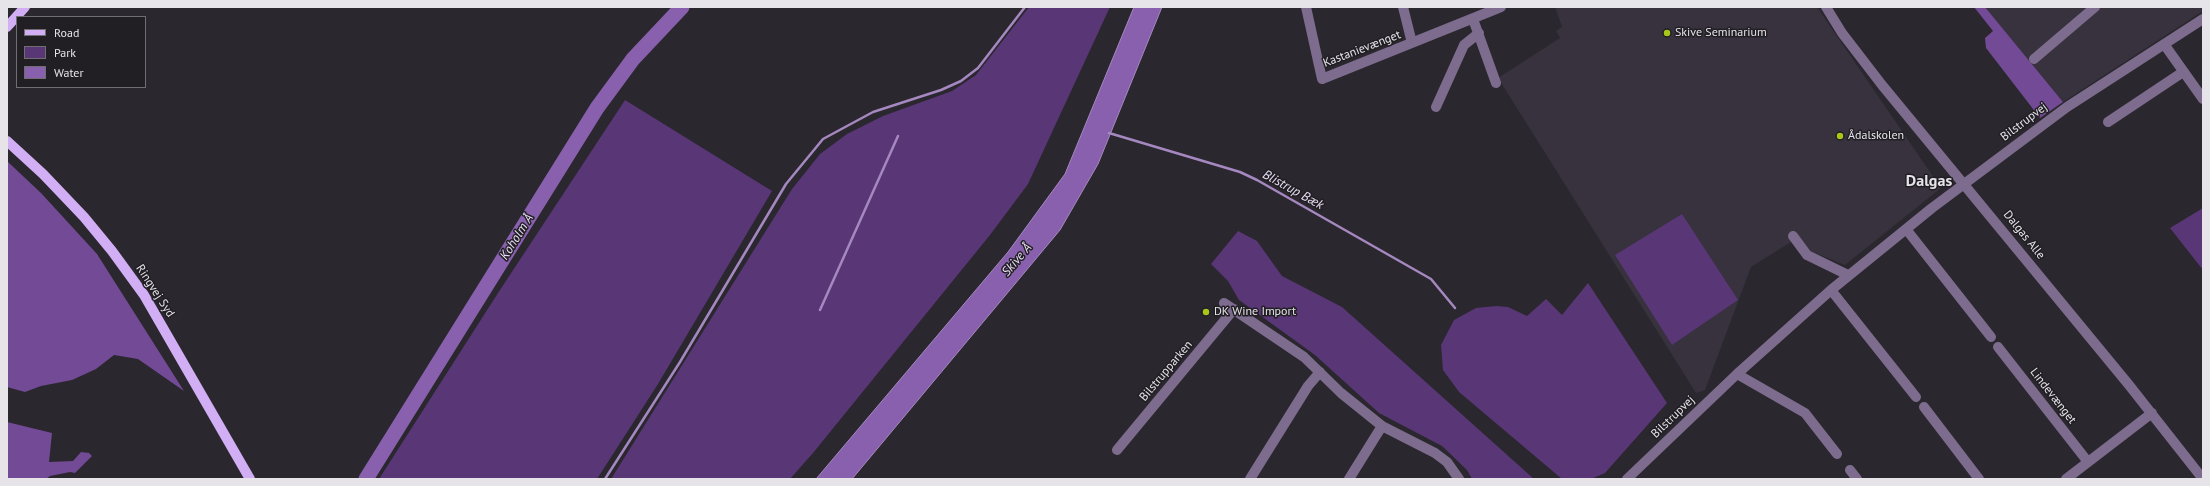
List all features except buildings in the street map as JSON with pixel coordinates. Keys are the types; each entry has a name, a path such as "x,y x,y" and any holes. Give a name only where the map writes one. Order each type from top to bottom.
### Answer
{"main road":[{"path":"17,16 25,7"},
{"path":"7,27 16,17"},
{"name":"Ringvej Syd","path":"7,141 43,174 84,217 112,250 144,296 250,479"}],"street":[{"name":"Kastanievænget","path":"1306,7 1322,79 1501,7"},
{"name":"Kastanievænget","path":"1404,7 1412,43"},
{"name":"Dalgas Alle","path":"1826,7 1842,33 1882,85 2152,413 2202,477"},
{"path":"2034,59 2095,7"},
{"path":"1473,19 1496,83"},
{"name":"Bilstrupvej","path":"1627,479 1737,374 1848,275 2025,137 2067,107 2203,19"},
{"path":"1436,107 1464,45 1479,34"},
{"path":"2164,44 2203,99"},
{"path":"2108,122 2183,72"},
{"path":"1906,229 1991,337"},
{"path":"1793,236 1807,255 1848,275"},
{"path":"1831,290 1916,397"},
{"path":"1224,303 1286,343 1320,372 1341,393 1382,426 1435,453 1447,462 1460,479"},
{"name":"Bilstrupparken","path":"1117,450 1234,309"},
{"name":"Lindevænget","path":"1998,347 2088,462"},
{"path":"1250,479 1308,386 1320,372"},
{"path":"1737,374 1805,413 1838,454"},
{"path":"1924,407 1979,479"},
{"path":"2066,479 2152,413"},
{"path":"1349,479 1382,426"},
{"path":"1850,470 1857,479"}],"shaded area":[{"path":"1555,7 1817,7 1941,188 1845,265 1810,251 1799,237 1751,267 1705,390 1696,393 1498,78 1560,38 1556,31 1562,27"},
{"path":"1974,7 1985,7 2063,102 2040,118 1986,48 1985,38 1993,31"},
{"path":"1985,7 2203,7 2203,11 2063,102"},
{"path":"7,161 41,193 97,254 184,391 138,359 114,355 96,369 72,380 41,386 25,392 7,387"},
{"path":"7,422 52,433 49,462 73,461 81,452 89,453 92,456 75,473 70,472 50,476 46,479 7,479"}],"green space":[{"path":"1029,7 1110,7 1028,184 990,235 813,453 790,479 611,479 792,189 820,154 847,134 883,116 952,91 976,75"},
{"path":"625,100 772,191 658,384 597,479 379,479 498,293"},
{"path":"2203,208 2203,270 2170,228"},
{"path":"1682,214 1738,300 1672,345 1615,255"},
{"path":"1238,231 1257,241 1282,276 1342,307 1534,479 1472,479 1467,470 1442,446 1379,413 1315,355 1239,300 1228,281 1211,264"},
{"path":"1588,283 1667,403 1605,473 1591,479 1562,479 1459,392 1443,370 1441,345 1454,320 1476,308 1496,306 1508,307 1527,316 1546,299 1562,315"}],"water":[{"name":"Skive Å","path":"1134,7 1162,7 1098,164 1060,230 852,479 816,479 1008,252 1065,174"}],"waterway":[{"name":"Koholm Å","path":"366,479 597,108 633,59 682,7"},
{"path":"605,479 680,362 786,184 823,139 873,112 941,90 961,81 978,68 1025,7"},
{"name":"Blistrup Bæk","path":"1109,133 1240,172 1257,180 1431,279 1455,308"},
{"path":"820,310 898,136"}],"place":[{"name":"Skive Seminarium","path":"1667,33"},
{"name":"Ådalskolen","path":"1840,136"},
{"name":"DK Wine Import","path":"1206,312"}],"district":[{"name":"Dalgas","path":"1929,181"}]}
